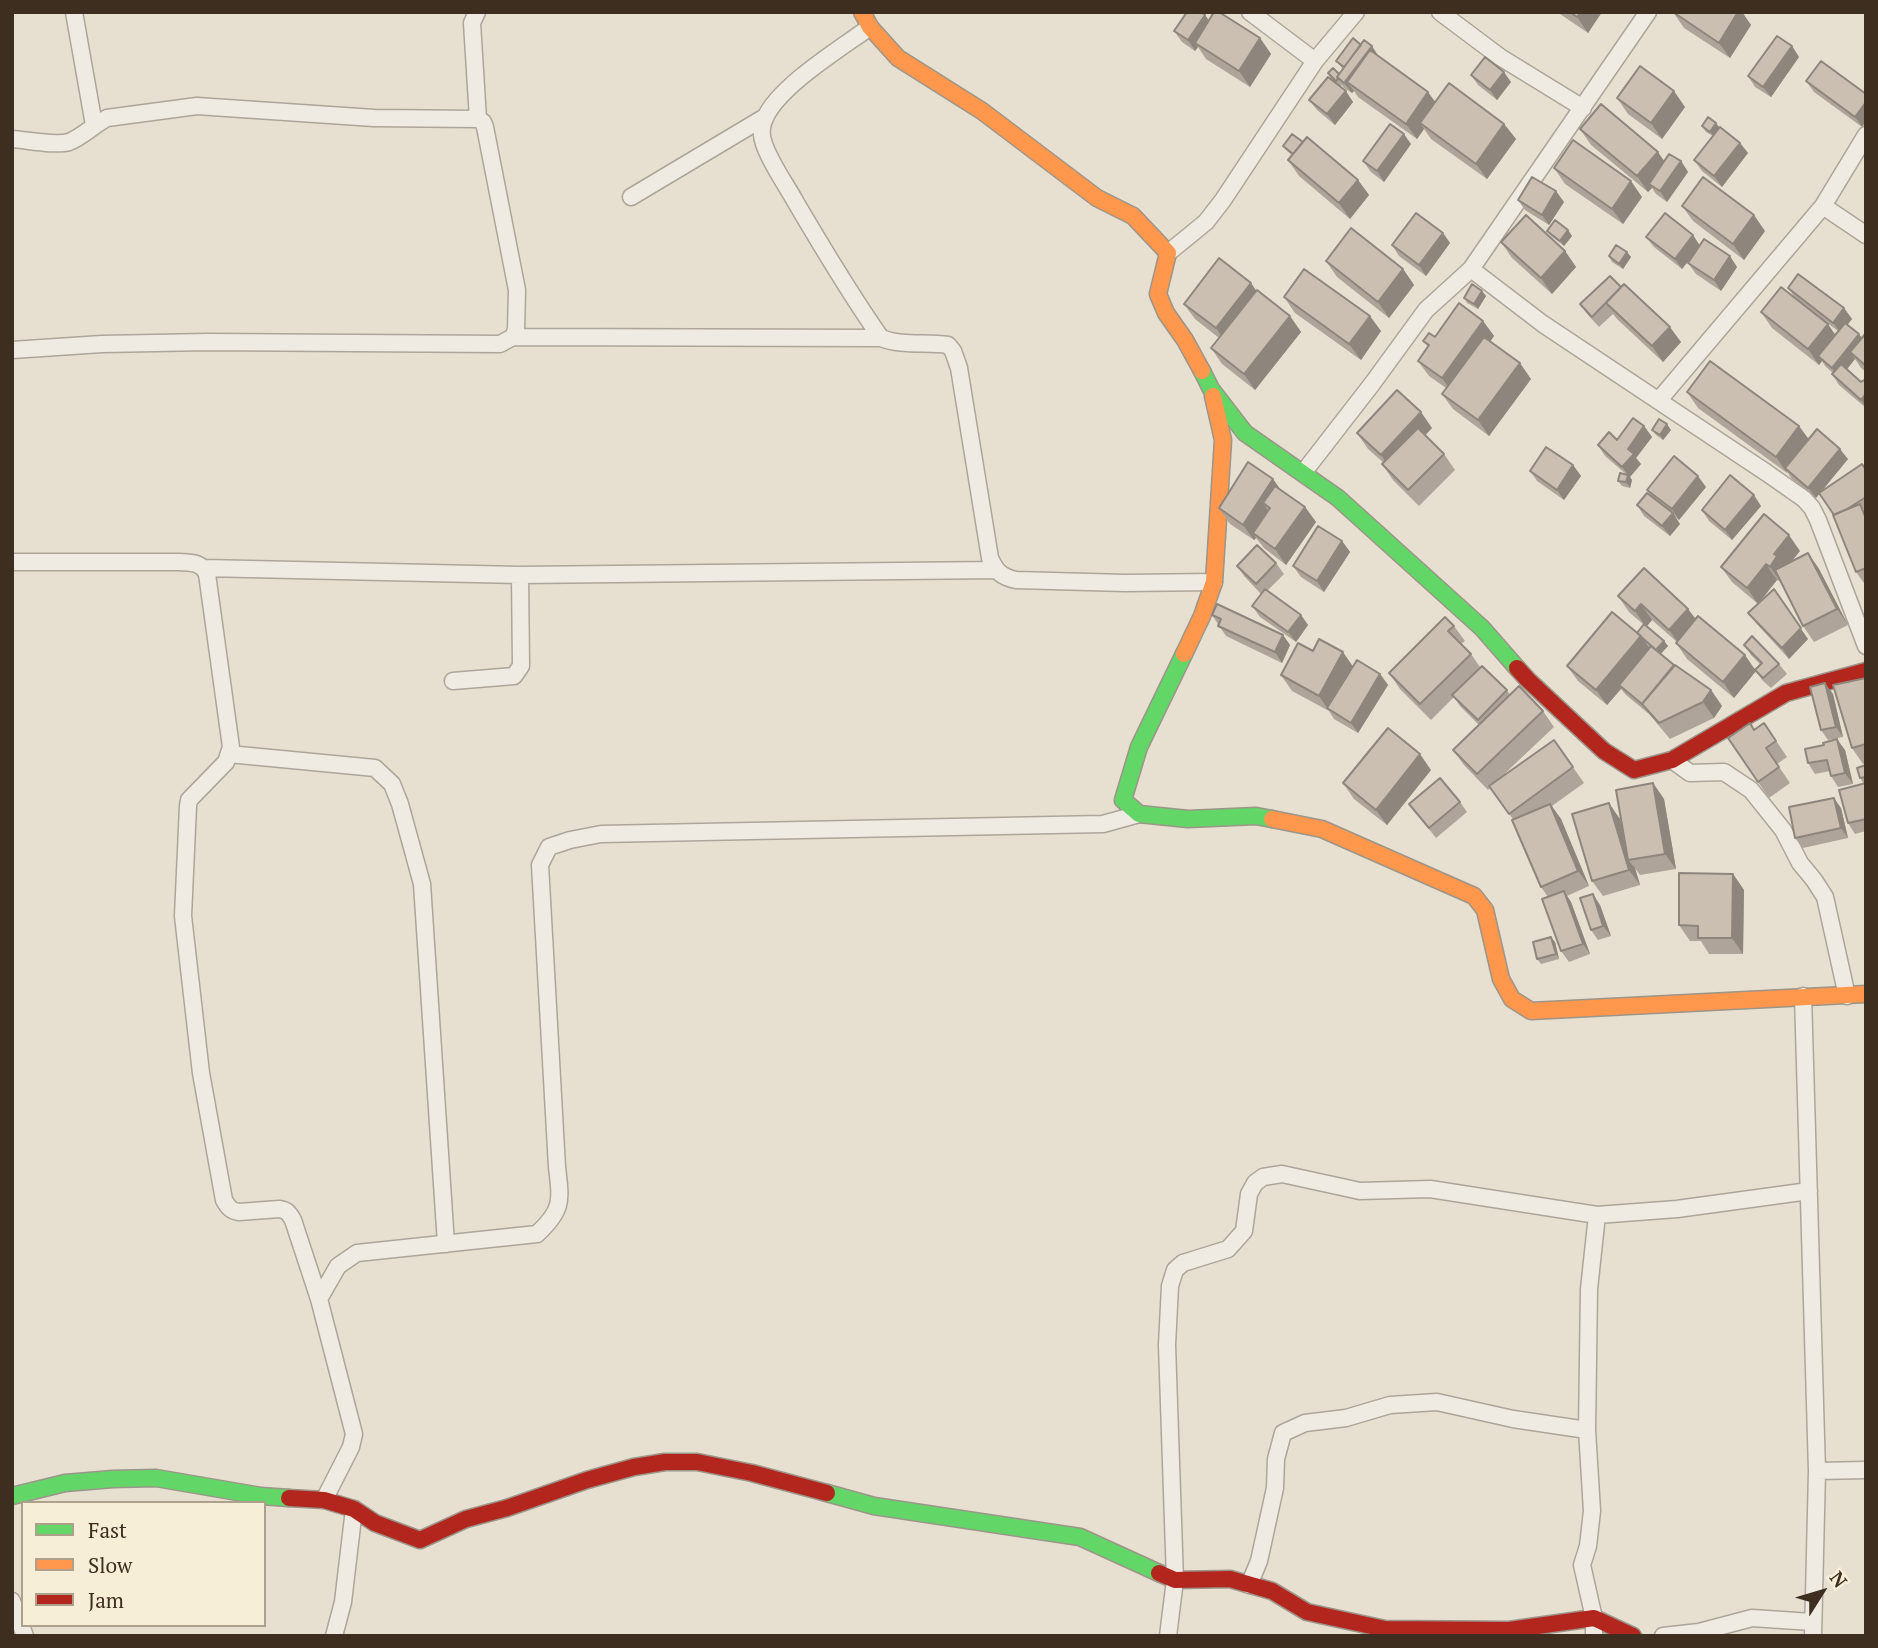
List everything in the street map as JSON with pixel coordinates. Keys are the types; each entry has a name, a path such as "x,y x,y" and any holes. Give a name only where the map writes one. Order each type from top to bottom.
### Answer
{"street":[{"path":"74,12 94,125"},
{"path":"477,12 472,23 478,119"},
{"path":"862,12 870,27 898,58 982,111 1097,198 1133,216 1168,253"},
{"path":"1250,12 1315,61"},
{"path":"1356,12 1315,61 1206,222 1168,253 1158,294 1166,313 1185,340 1211,389 1245,433 1338,498 1473,620 1528,680 1604,751 1634,770 1672,760 1786,693 1866,671"},
{"path":"1440,12 1500,57 1583,108"},
{"path":"1303,473 1373,384 1426,310 1471,269 1648,12"},
{"path":"870,27 796,82 772,106 762,129 763,142 770,158 881,338"},
{"path":"12,139 62,143 78,137 107,118 197,107 374,118 478,119 485,127 517,290 516,330 513,337"},
{"path":"631,197 765,117"},
{"path":"1659,400 1823,206 1866,135"},
{"path":"1823,206 1866,235"},
{"path":"1471,269 1543,324 1804,499 1812,508 1866,646"},
{"path":"12,350 102,344 207,342 500,344 513,337 881,338 893,343 929,342 948,345 959,368 990,558 995,570 1004,577 1016,580 1214,582"},
{"path":"1139,814 1123,800 1139,747 1202,616 1214,582 1223,440 1211,389"},
{"path":"12,562 180,562 198,564 207,574 230,747 226,762 189,800 188,806 183,916 201,1073 224,1200 233,1211 279,1209 289,1213 319,1299 354,1434 351,1447 324,1500"},
{"path":"204,568 520,575 995,570"},
{"path":"453,681 514,676 522,666 520,575"},
{"path":"229,754 375,768 392,784 422,884 446,1244"},
{"path":"1672,760 1690,773 1724,772 1751,790 1783,830 1800,863 1825,897 1847,996"},
{"path":"319,1299 338,1266 357,1253 537,1234 551,1221 561,1200 556,1154 540,865 549,847 601,834 1103,824 1139,814 1188,819 1256,816 1322,829 1474,896 1485,910 1501,979 1512,999 1531,1011 1866,994"},
{"path":"1663,1636 1699,1632 1752,1618 1812,1629 1817,1471 1804,996"},
{"path":"1168,1636 1175,1580 1167,1345 1170,1286 1175,1270 1183,1263 1228,1249 1244,1231 1249,1194 1255,1183 1263,1177 1282,1174 1360,1191 1430,1189 1597,1215 1677,1209 1809,1191"},
{"path":"1594,1636 1594,1618 1582,1565 1588,1546 1592,1511 1587,1430 1589,1289 1597,1215"},
{"path":"1249,1585 1259,1561 1275,1488 1276,1459 1283,1433 1305,1423 1346,1418 1390,1405 1437,1402 1513,1419 1587,1430"},
{"path":"12,1496 65,1483 156,1478 261,1496 324,1500 354,1509 375,1523 420,1540 466,1519 507,1508 587,1480 634,1467 665,1462 697,1462 752,1473 874,1506 1080,1537 1175,1580 1230,1579 1272,1591 1307,1612 1347,1622 1385,1629 1509,1630 1594,1618 1633,1636"},
{"path":"1817,1471 1866,1471"},
{"path":"334,1636 343,1602 354,1509"},
{"path":"12,1601 21,1625"}],"building":[{"path":"1187,12 1201,12 1205,15 1188,40 1174,31"},
{"path":"1214,12 1219,12 1260,38 1239,71 1195,43"},
{"path":"1673,12 1738,12 1719,43"},
{"path":"1777,36 1792,46 1763,87 1748,76"},
{"path":"1353,38 1361,45 1344,67 1336,61"},
{"path":"1364,40 1372,46 1344,83 1337,77"},
{"path":"1370,50 1428,92 1406,124 1347,82"},
{"path":"1485,57 1504,72 1490,90 1471,75"},
{"path":"1821,61 1866,94 1866,102 1855,117 1806,81"},
{"path":"1640,66 1674,91 1651,123 1617,98"},
{"path":"1333,68 1339,74 1336,81 1328,73"},
{"path":"1328,77 1346,91 1327,114 1309,100"},
{"path":"1449,83 1504,124 1476,164 1420,123"},
{"path":"1601,104 1658,152 1637,176 1580,129"},
{"path":"1708,117 1716,123 1710,132 1702,126"},
{"path":"1390,124 1404,134 1377,171 1363,161"},
{"path":"1720,127 1740,143 1714,176 1694,160"},
{"path":"1292,134 1303,142 1293,154 1283,146"},
{"path":"1307,137 1358,180 1339,203 1288,160"},
{"path":"1573,140 1631,181 1612,209 1554,168"},
{"path":"1669,154 1681,161 1660,191 1649,184"},
{"path":"1532,177 1556,191 1542,215 1518,200"},
{"path":"1703,177 1754,215 1733,244 1682,206"},
{"path":"1416,213 1443,233 1419,265 1392,245"},
{"path":"1665,213 1693,235 1675,259 1646,237"},
{"path":"1526,215 1565,251 1541,278 1501,242"},
{"path":"1555,220 1568,230 1560,241 1547,231"},
{"path":"1351,228 1403,269 1378,302 1326,261"},
{"path":"1704,239 1730,256 1714,280 1688,263"},
{"path":"1616,245 1627,252 1619,264 1609,256"},
{"path":"1219,258 1251,283 1216,328 1184,304"},
{"path":"1304,269 1370,316 1349,344 1284,297"},
{"path":"1798,274 1844,308 1833,323 1788,288"},
{"path":"1610,276 1621,287 1592,317 1580,304"},
{"path":"1472,284 1482,291 1474,304 1464,298"},
{"path":"1624,284 1670,327 1652,346 1606,303"},
{"path":"1781,287 1828,324 1808,349 1761,312"},
{"path":"1257,290 1290,316 1244,374 1211,348"},
{"path":"1459,303 1483,321 1442,378 1418,361 1429,345 1423,341 1429,333 1435,337"},
{"path":"1845,323 1859,334 1832,368 1818,356"},
{"path":"1866,333 1866,366 1850,352"},
{"path":"1484,337 1520,363 1478,420 1442,394"},
{"path":"1710,361 1799,426 1776,457 1687,392"},
{"path":"1841,364 1861,382 1866,382 1866,394 1861,400 1832,374"},
{"path":"1397,390 1421,412 1381,455 1357,433"},
{"path":"1633,418 1644,426 1628,449 1634,454 1622,467 1598,445 1609,432 1617,440"},
{"path":"1659,419 1667,424 1660,435 1652,430"},
{"path":"1418,428 1444,454 1408,490 1382,464"},
{"path":"1817,429 1840,449 1808,488 1785,468"},
{"path":"1546,447 1573,465 1557,490 1530,471"},
{"path":"1674,456 1698,476 1672,509 1647,490"},
{"path":"1248,462 1273,479 1243,525 1219,508"},
{"path":"1862,464 1866,470 1866,497 1834,515 1819,493"},
{"path":"1620,473 1628,475 1626,482 1618,481"},
{"path":"1730,475 1754,495 1725,530 1702,510"},
{"path":"1275,486 1305,507 1275,549 1253,533 1270,508 1263,503"},
{"path":"1647,493 1673,513 1662,526 1637,505"},
{"path":"1860,504 1866,519 1866,568 1856,572 1833,515"},
{"path":"1764,514 1789,535 1774,554 1777,556 1770,567 1766,564 1747,588 1721,567"},
{"path":"1318,526 1342,541 1317,581 1293,566"},
{"path":"1257,545 1276,563 1256,584 1237,566"},
{"path":"1808,553 1837,609 1803,626 1775,570"},
{"path":"1644,568 1688,609 1669,630 1641,604 1635,611 1618,596"},
{"path":"1265,589 1301,615 1288,632 1252,606"},
{"path":"1774,589 1801,628 1782,648 1748,613"},
{"path":"1217,604 1283,635 1275,652 1218,626 1221,619 1212,615"},
{"path":"1612,612 1641,636 1596,690 1567,666"},
{"path":"1698,616 1745,655 1723,682 1676,643"},
{"path":"1445,617 1454,626 1448,631 1471,654 1420,704 1389,673"},
{"path":"1644,624 1664,641 1656,650 1637,633"},
{"path":"1752,636 1779,664 1763,678 1755,670 1762,663 1744,645"},
{"path":"1319,639 1343,652 1319,696 1281,675 1298,643 1313,651"},
{"path":"1651,646 1674,665 1642,704 1619,685"},
{"path":"1357,660 1380,674 1351,723 1327,708"},
{"path":"1675,665 1711,690 1703,702 1659,723 1642,704"},
{"path":"1482,666 1507,690 1478,720 1452,695"},
{"path":"1866,678 1866,744 1852,748 1833,685"},
{"path":"1825,683 1836,727 1821,730 1810,687"},
{"path":"1519,686 1543,711 1477,774 1453,750"},
{"path":"1750,723 1754,730 1764,723 1776,741 1766,748 1779,767 1758,782 1728,738"},
{"path":"1388,728 1420,754 1376,810 1343,783"},
{"path":"1837,739 1845,773 1831,776 1827,760 1808,763 1805,749"},
{"path":"1554,740 1573,767 1509,814 1489,786"},
{"path":"1866,765 1866,777 1860,778 1857,768"},
{"path":"1440,778 1460,802 1429,828 1409,804"},
{"path":"1653,783 1665,854 1628,860 1616,790"},
{"path":"1866,783 1866,819 1848,823 1839,790"},
{"path":"1834,798 1841,828 1795,838 1789,807"},
{"path":"1609,803 1629,870 1592,881 1572,814"},
{"path":"1550,804 1578,871 1541,887 1512,820"},
{"path":"1679,873 1733,874 1732,938 1698,938 1698,926 1679,925"},
{"path":"1564,891 1583,944 1561,951 1542,899"},
{"path":"1593,894 1603,926 1591,930 1580,898"},
{"path":"1551,937 1556,954 1537,959 1533,942"}],"traffic: fast":[{"path":"1202,371 1211,389 1245,433 1338,498 1482,628 1517,668"},
{"path":"1184,654 1139,747 1123,800 1139,814 1188,819 1256,816 1272,819"},
{"path":"12,1496 65,1483 156,1478 261,1496 289,1498"},
{"path":"827,1493 874,1506 1080,1537 1159,1573"}],"traffic: slow":[{"path":"862,12 870,27 898,58 982,111 1097,198 1133,216 1168,253 1158,294 1166,313 1202,371"},
{"path":"1184,654 1214,582 1223,440 1213,396"},
{"path":"1272,819 1322,829 1474,896 1485,910 1501,979 1512,999 1531,1011 1866,994"}],"traffic: jam":[{"path":"1517,668 1604,751 1634,770 1672,760 1786,693 1866,671"},
{"path":"289,1498 324,1500 354,1509 375,1523 420,1540 466,1519 507,1508 587,1480 665,1462 697,1462 827,1493"},
{"path":"1159,1573 1175,1580 1230,1579 1272,1591 1307,1612 1385,1629 1509,1630 1594,1618 1633,1636"}]}
